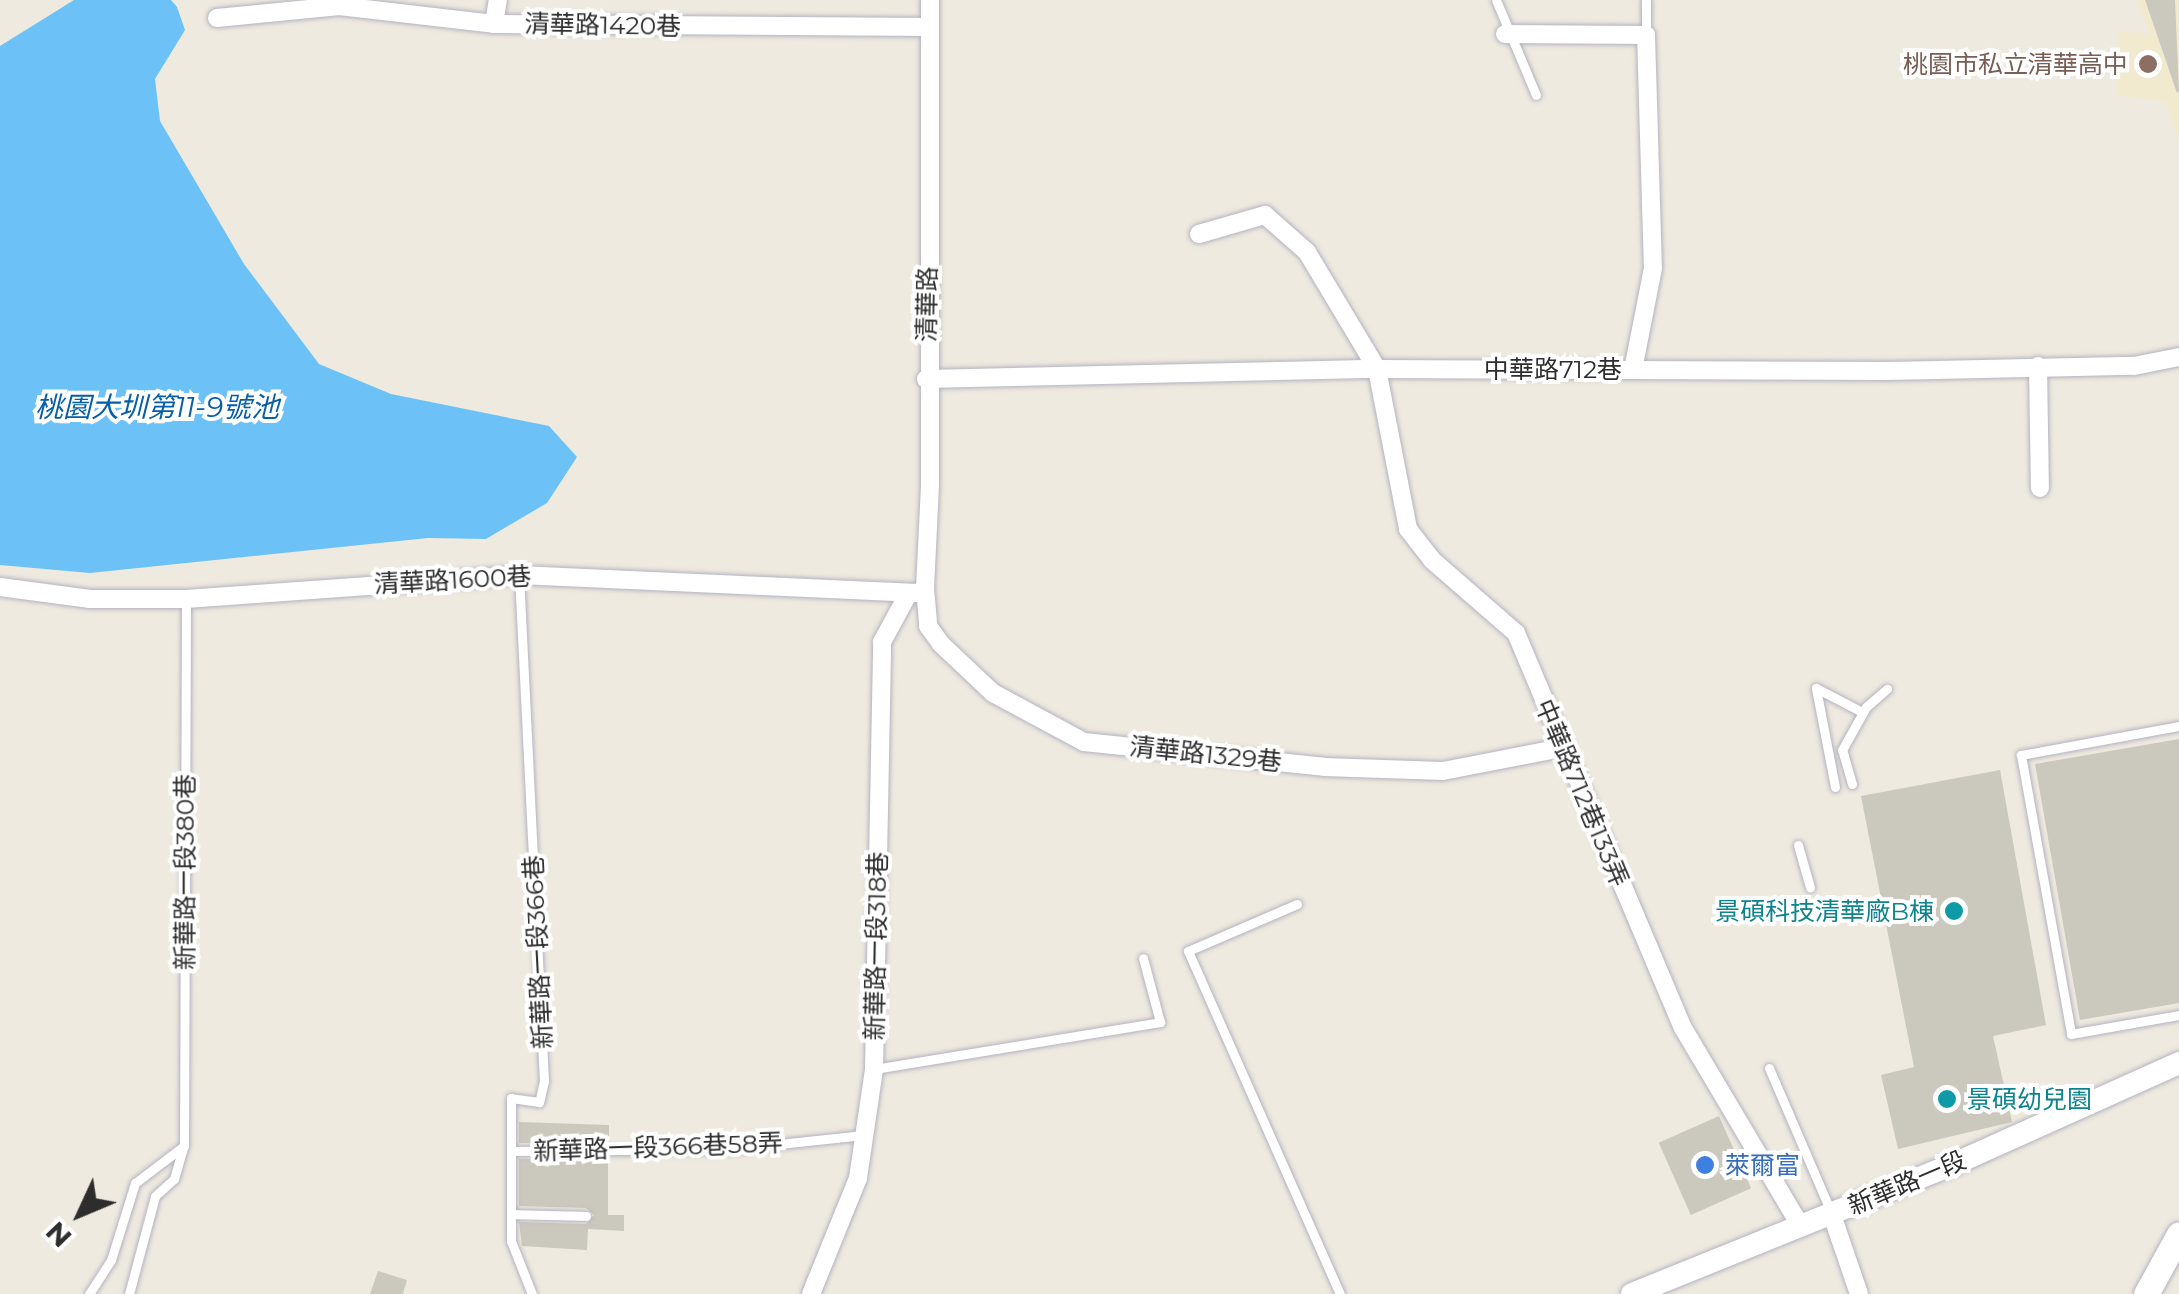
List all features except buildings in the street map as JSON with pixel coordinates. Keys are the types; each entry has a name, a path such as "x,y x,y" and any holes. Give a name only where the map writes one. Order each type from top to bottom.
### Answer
{"main road":[{"path":"2146,1294 2179,1234"}],"street":[{"path":"494,24 498,0"},
{"name":"清華路","path":"916,592 926,379 930,0"},
{"name":"清華路1420巷","path":"217,18 338,6 494,24 930,27"},
{"path":"1505,34 1646,35 1654,268 1633,370"},
{"name":"中華路712巷133弄","path":"1199,234 1265,215 1307,252 1376,369 1408,529 1432,560 1516,633 1561,748 1683,1028 1800,1227"},
{"name":"中華路712巷","path":"926,379 1376,369 2134,366 2179,358"},
{"path":"2038,366 2040,488"},
{"name":"清華路1600巷","path":"0,587 90,599 186,599 519,574 916,592"},
{"name":"清華路1329巷","path":"916,592 928,626 940,644 993,693 1084,742 1324,766 1442,771 1561,748"},
{"name":"新華路一段318巷","path":"811,1294 858,1178 874,1069 882,642 916,592"},
{"name":"新華路一段","path":"1632,1294 1832,1215 2179,1063"},
{"path":"1832,1215 1859,1294"}],"lane":[{"path":"1496,0 1505,34 1536,96"},
{"path":"1646,0 1646,35"},
{"name":"新華路一段366巷","path":"519,574 544,1080 539,1102 511,1098 511,1241 532,1294"},
{"name":"新華路一段380巷","path":"129,1294 154,1196 174,1179 184,1146 186,599"},
{"path":"1834,787 1816,688 1862,712"},
{"path":"1852,784 1842,750 1862,712 1887,689"},
{"path":"2179,726 2020,754 2071,1034 2179,1014"},
{"path":"1798,845 1810,887"},
{"path":"1296,904 1188,951 1340,1294"},
{"path":"874,1069 1160,1022 1144,958"},
{"path":"1768,1068 1832,1215"},
{"name":"新華路一段366巷58弄","path":"511,1151 733,1149 864,1136"},
{"path":"88,1294 111,1260 135,1183 184,1146"},
{"path":"511,1214 586,1216"}],"shaded area":[{"name":"桃園市私立清華高中","path":"2136,0 2179,0 2179,139 2165,102 2117,95 2118,32 2150,33"}],"water":[{"name":"桃園大圳第11-9號池","path":"74,0 171,0 177,7 185,30 155,79 160,121 244,264 319,364 391,394 549,426 577,457 547,503 486,539 428,538 90,573 0,565 0,46"}],"place":[{"name":"桃園市私立清華高中","path":"2148,64"},
{"name":"景碩科技清華廠B棟","path":"1954,911"},
{"name":"景碩幼兒園","path":"1947,1099"},
{"name":"萊爾富","path":"1705,1165"}]}
